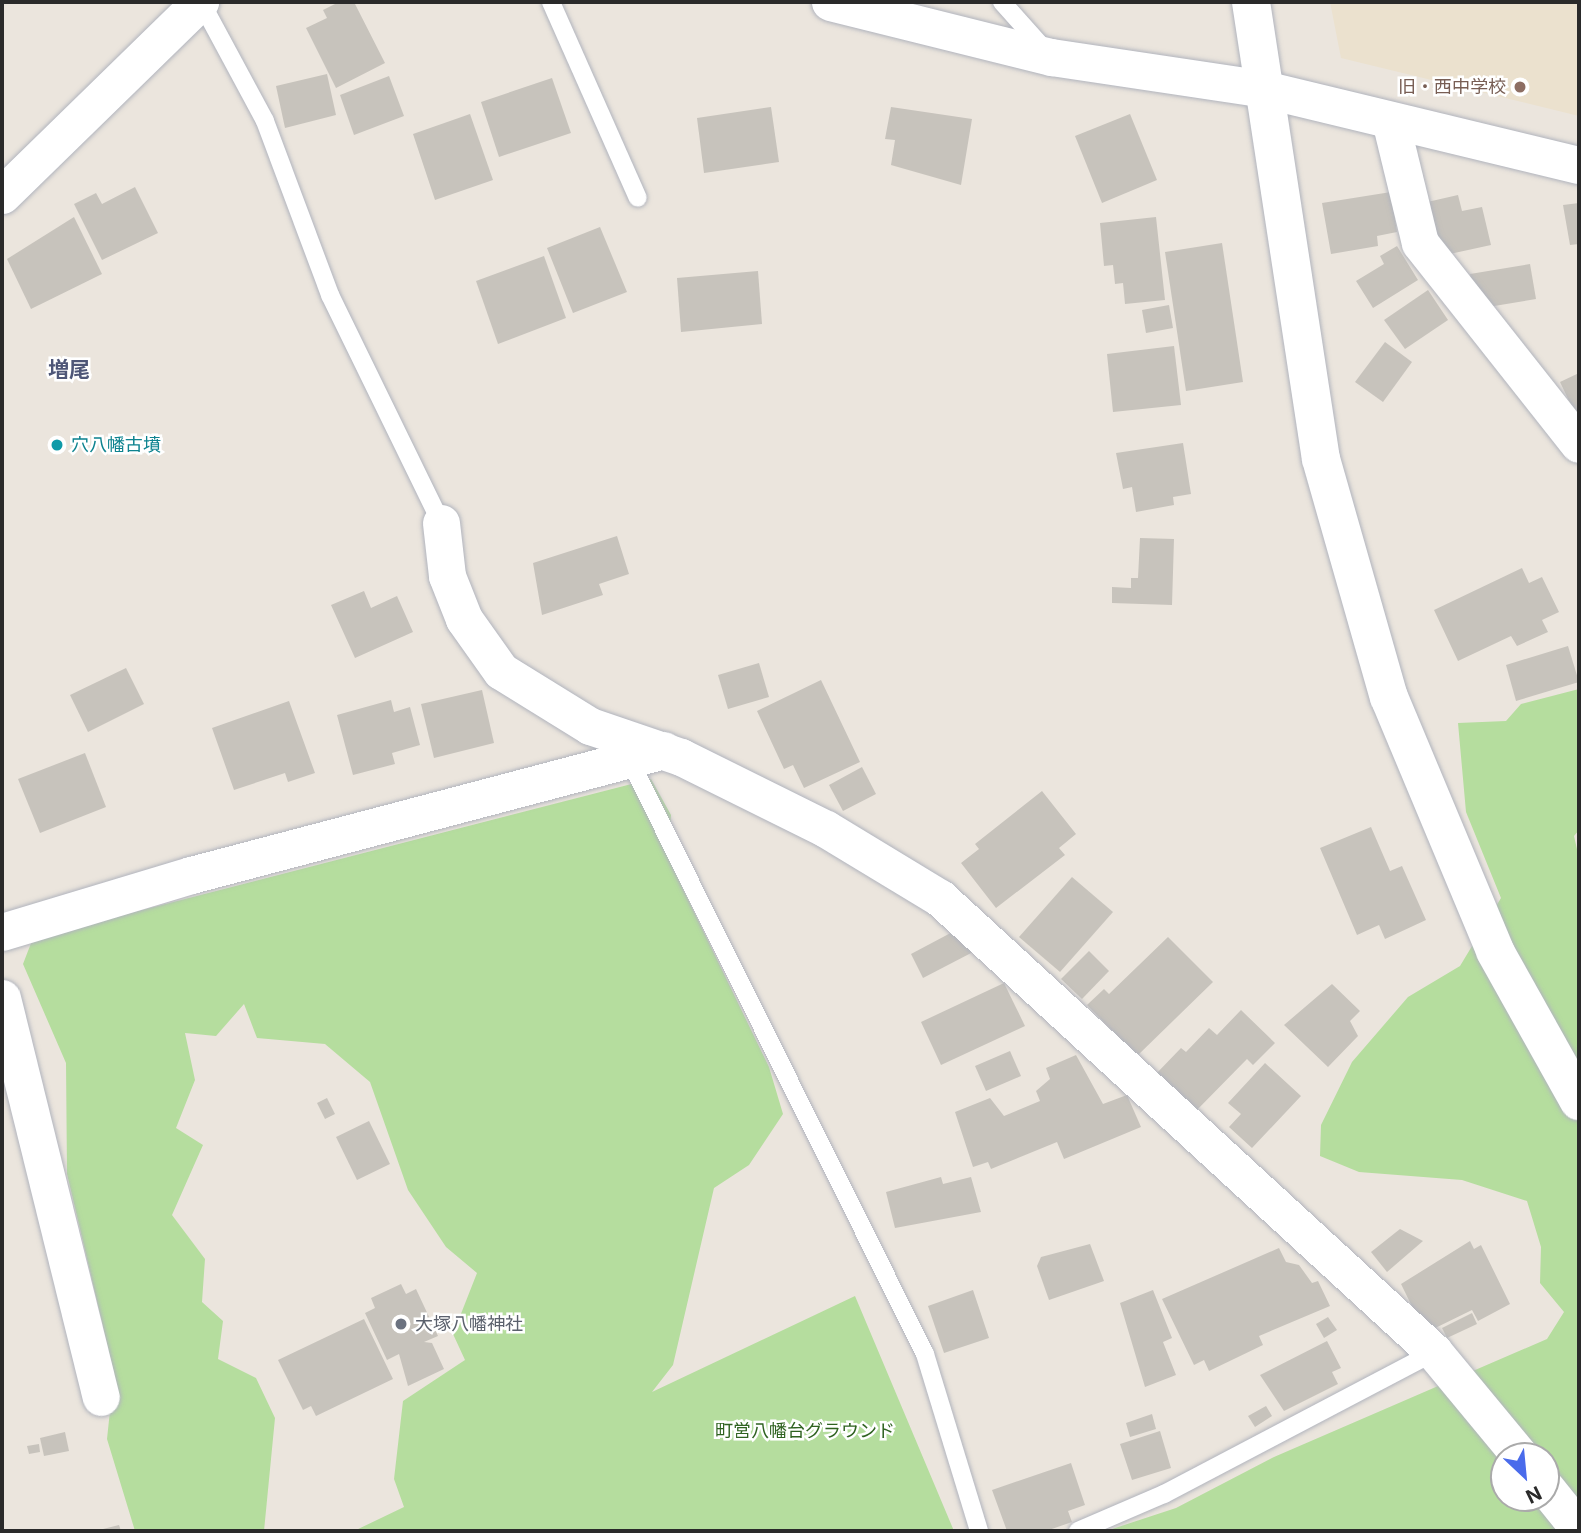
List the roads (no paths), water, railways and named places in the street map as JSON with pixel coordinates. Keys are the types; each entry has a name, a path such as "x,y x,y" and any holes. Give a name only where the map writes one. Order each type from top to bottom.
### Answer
{"street":[{"path":"2,195 201,2"},
{"path":"831,2 1051,57 1264,89 1391,124 1579,165"},
{"path":"1251,2 1321,459 1389,697 1494,951 1579,1101"},
{"path":"1391,124 1420,243 1579,444"},
{"path":"441,523 447,576 459,608 501,671 590,726 647,755 826,829 940,898 1434,1352 1508,1442"},
{"path":"2,932 191,875 647,755"},
{"path":"2,998 11,1076 100,1397"},
{"path":"1560,1505 1579,1529"}],"lane":[{"path":"201,2 265,121 330,295 441,523"},
{"path":"551,2 638,198"},
{"path":"1002,2 1051,57"},
{"path":"647,755 925,1354 979,1531"},
{"path":"1078,1531 1164,1494 1434,1352"}],"place":[{"name":"旧・西中学校","path":"1520,87"},
{"name":"穴八幡古墳","path":"57,445"},
{"name":"大塚八幡神社","path":"401,1324"}],"district":[{"name":"増尾","path":"69,370"}],"park label":[{"name":"町営八幡台グラウンド","path":"805,1431"}]}
